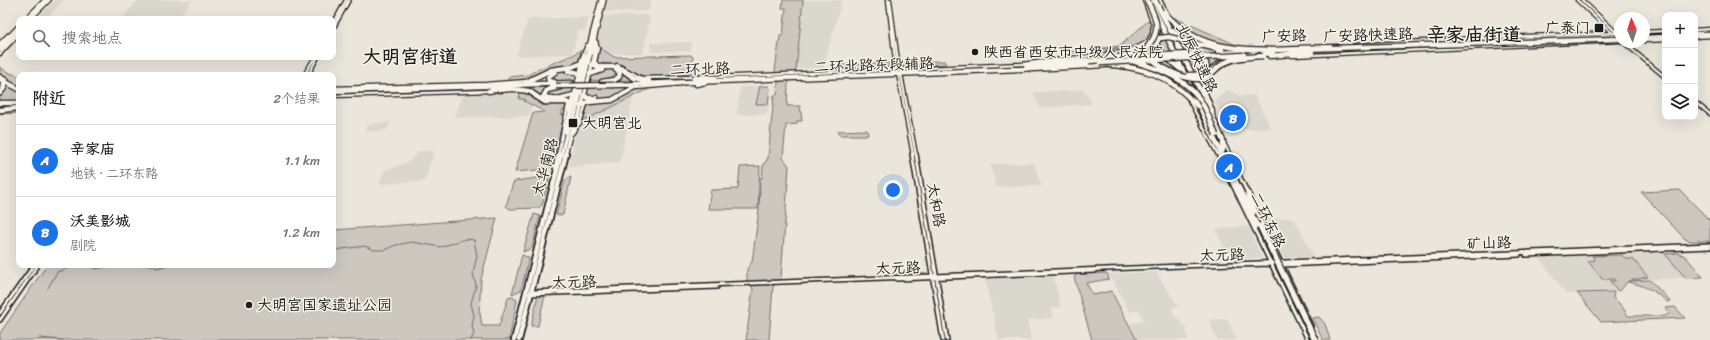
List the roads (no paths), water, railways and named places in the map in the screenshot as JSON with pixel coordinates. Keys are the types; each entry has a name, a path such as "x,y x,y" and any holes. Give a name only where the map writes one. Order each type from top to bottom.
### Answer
{"highway":[{"path":"1147,0 1156,19 1157,28 1155,36 1147,46 1146,53 1151,60 1162,67 1187,77 1200,79 1206,77 1219,66 1231,60 1261,53"},
{"name":"北辰快速路","path":"1150,0 1164,19 1192,73 1223,141 1224,150"},
{"name":"北辰快速路","path":"1155,0 1158,11 1201,112"},
{"path":"1158,11 1176,26 1200,40 1224,47 1261,53"},
{"path":"1087,60 1127,54 1146,47 1153,42 1158,33 1158,11"},
{"path":"1126,61 1154,63 1188,75 1198,75 1206,70 1206,63 1177,36 1164,19"},
{"path":"1698,35 1710,35"},
{"path":"1650,37 1662,36"},
{"path":"1184,73 1175,63 1158,50 1156,46 1157,41 1165,37 1169,37 1208,48 1286,55 1320,51"},
{"name":"广安路快速路","path":"1261,53 1276,50 1333,51 1614,37"},
{"name":"广安路快速路","path":"1261,53 1333,51 1614,37"},
{"path":"1296,50 1344,46"},
{"path":"1087,60 1244,52"},
{"path":"1206,102 1203,84 1205,76 1216,65 1233,58 1261,53"},
{"path":"1067,65 1254,54"},
{"name":"二环北路","path":"696,82 716,78 1020,65 1087,60"},
{"name":"二环北路","path":"1020,65 1087,60"},
{"path":"1087,60 1132,62 1159,69 1175,77 1191,90 1199,99 1253,212"},
{"path":"490,91 528,82 553,69 574,68 582,63"},
{"path":"592,64 596,67 618,67 634,78 650,82"},
{"name":"二环北路","path":"571,85 696,82 1067,65"},
{"path":"1067,65 1119,65 1159,74 1185,91 1201,112"},
{"path":"584,95 590,98 612,97 618,92 614,83 620,76 620,72 617,70 596,70 590,74"},
{"path":"571,85 549,81 548,76 557,71 574,71 579,74"},
{"path":"696,82 704,77 716,78"},
{"path":"2,80 16,87"},
{"path":"0,93 4,88 2,80"},
{"path":"581,106 592,101 614,99 630,88 650,82"},
{"path":"336,90 571,85"},
{"path":"336,95 505,87 554,87 571,85"},
{"path":"505,87 529,91 545,102 566,102 569,103 571,108"},
{"path":"554,87 545,91 543,94 544,98 568,98 574,95"},
{"path":"0,102 16,102"},
{"path":"0,110 16,109"},
{"name":"二环东路","path":"1201,112 1215,146 1317,340"},
{"path":"1241,194 1246,212"},
{"path":"1248,194 1258,226"},
{"name":"二环东路","path":"1258,226 1312,340"}],"main road":[{"path":"29,16 45,0"},
{"path":"33,16 49,0"},
{"path":"336,19 347,0"},
{"path":"336,23 347,0"},
{"name":"太华南路","path":"594,40 601,0"},
{"name":"太华南路","path":"514,340 556,171 567,137 604,0"},
{"name":"太和路","path":"889,0 899,73 947,340"},
{"name":"二环北路东段辅路","path":"696,82 708,84 1020,65 1116,54 1133,50 1144,44 1150,37 1154,29 1152,18 1144,0"},
{"name":"广安路","path":"1160,0 1167,13 1177,24 1191,34 1212,42 1230,46 1252,48 1344,46 1497,37 1612,33"},
{"path":"1577,0 1612,33"},
{"path":"1582,0 1614,32"},
{"path":"1698,30 1710,29"},
{"path":"0,49 16,30"},
{"path":"0,43 11,32"},
{"path":"1650,35 1657,32 1662,34"},
{"path":"0,49 16,34"},
{"path":"1575,37 1592,34"},
{"path":"0,54 16,37"},
{"path":"1380,44 1614,37"},
{"name":"广安路","path":"1212,117 1213,111 1206,95 1205,85 1211,77 1226,64 1236,60 1333,51 1401,50 1614,37"},
{"path":"336,90 522,82 534,78 552,68 580,64 587,45 594,40"},
{"path":"576,127 590,74 594,40"},
{"name":"二环北路东段辅路","path":"594,40 598,48 595,62 598,65 621,66 634,75 642,78 899,73 1102,66 1133,68 1154,74 1173,85 1187,97 1192,104 1215,146 1308,340"},
{"path":"1401,50 1444,45 1550,41"},
{"path":"567,137 566,126 587,45"},
{"path":"1630,48 1662,74"},
{"path":"1634,48 1662,73"},
{"path":"1286,55 1333,51"},
{"path":"306,72 314,60"},
{"path":"309,72 315,60"},
{"path":"0,76 16,86"},
{"path":"567,137 580,124 586,105 614,100 637,87 696,82"},
{"path":"336,95 525,91 543,103 566,104 569,106 554,167 556,171"},
{"path":"1698,103 1710,113"},
{"name":"太华南路","path":"519,340 567,137"},
{"path":"1223,141 1317,340"},
{"name":"矿山路","path":"1270,262 1282,264 1710,246"},
{"name":"太元路","path":"526,293 1270,262"},
{"path":"0,314 32,268"},
{"path":"0,320 36,268"},
{"name":"太和路","path":"936,277 943,340"}],"waterway":[{"path":"336,250 365,246 374,250 384,250 396,245 412,242 441,247 465,239 474,240 477,256 473,273 476,286 471,303 474,316 472,326 474,333 471,340"},
{"path":"48,288 57,272 69,268"},
{"path":"93,268 101,268"},
{"path":"39,338 63,340"}],"place":[{"name":"广泰门","path":"1599,28"},
{"name":"陕西省西安市中级人民法院","path":"975,52"},
{"name":"沃美影城","path":"1233,118"},
{"name":"大明宫北","path":"573,123"},
{"name":"辛家庙","path":"1229,167"},
{"name":"大明宫国家遗址公园","path":"249,305"}],"district":[{"name":"辛家庙街道","path":"1474,34"},
{"name":"大明宫街道","path":"410,56"}]}
